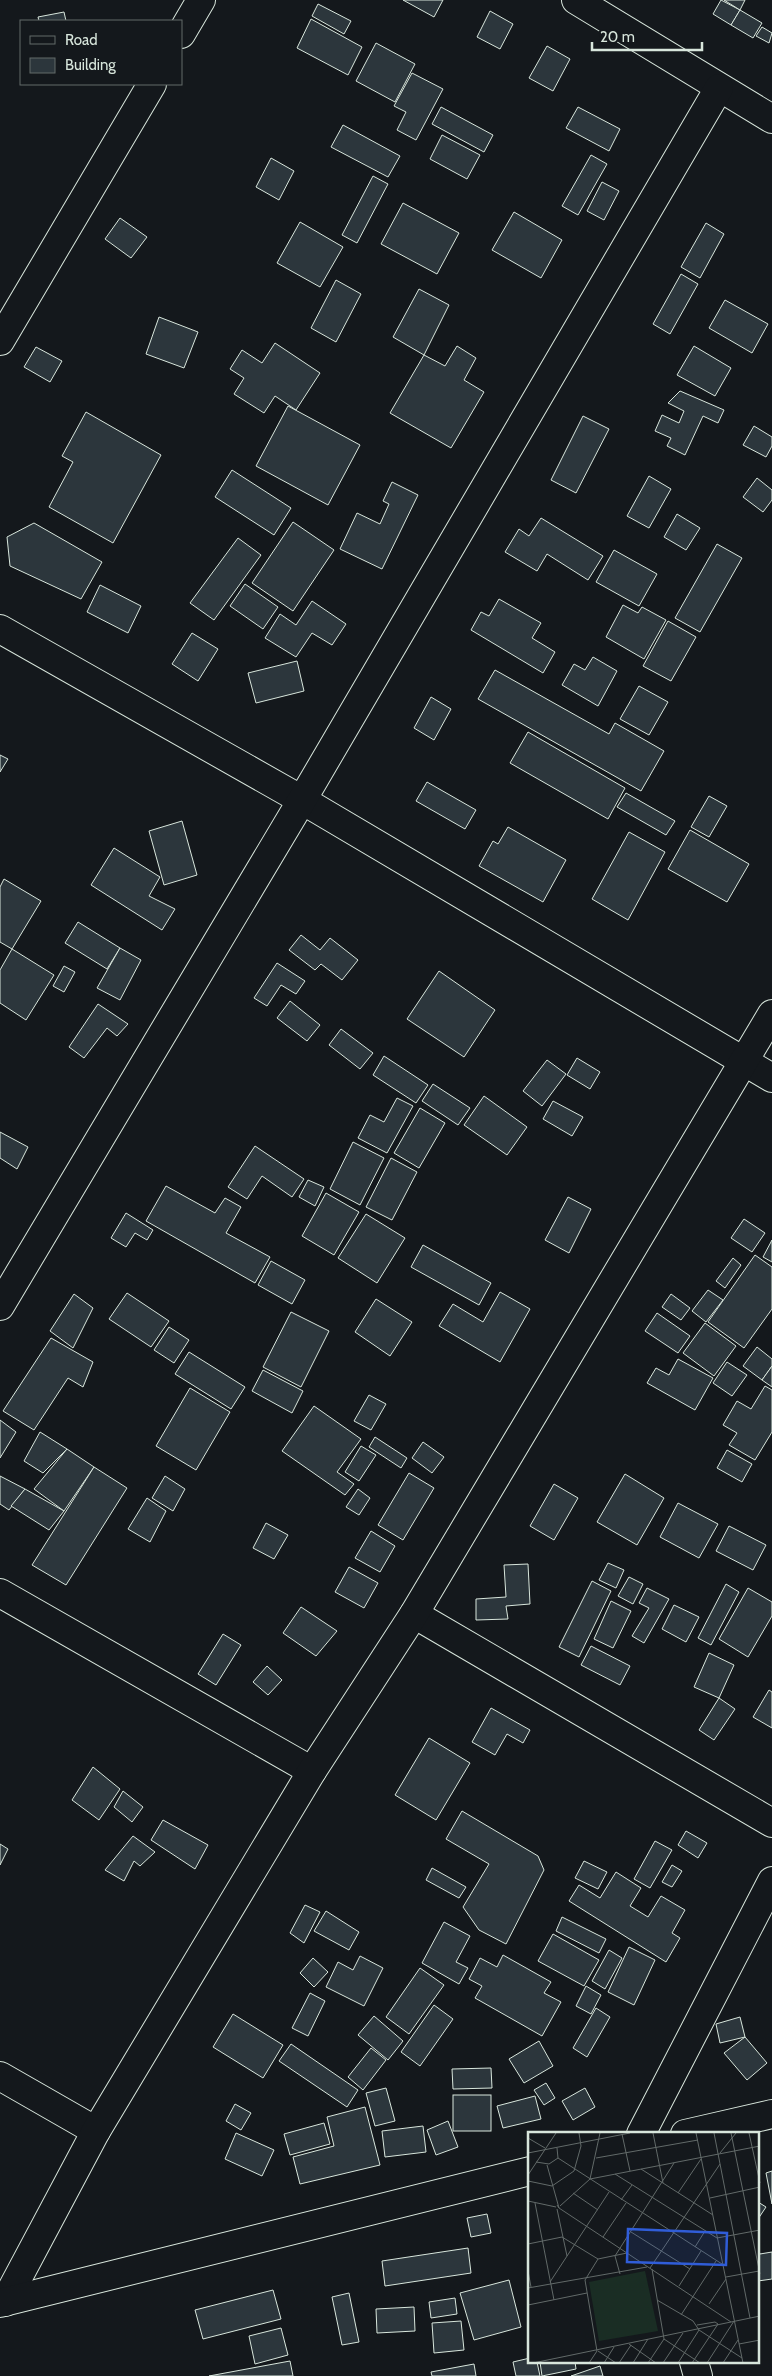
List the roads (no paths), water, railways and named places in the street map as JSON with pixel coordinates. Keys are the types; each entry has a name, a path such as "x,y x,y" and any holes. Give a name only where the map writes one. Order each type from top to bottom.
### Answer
{"street":[{"path":"576,0 772,119"},
{"path":"182,32 199,1"},
{"path":"0,341 151,85"},
{"path":"0,1306 302,800 719,88"},
{"path":"0,629 302,800 772,1078"},
{"path":"3,2303 96,2131 312,1771 414,1614 772,1014"},
{"path":"0,1593 312,1771"},
{"path":"414,1614 772,1823"},
{"path":"642,2132 772,1881"},
{"path":"0,2076 96,2131"},
{"path":"694,2132 772,2114"},
{"path":"3,2303 528,2172"}]}
